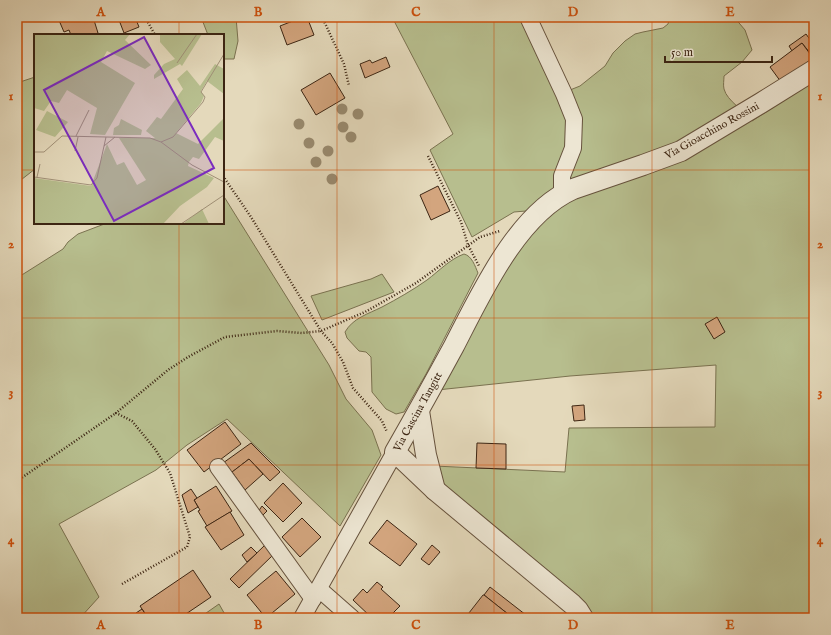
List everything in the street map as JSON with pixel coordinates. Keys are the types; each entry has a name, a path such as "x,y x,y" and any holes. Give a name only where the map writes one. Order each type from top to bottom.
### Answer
{"street":[{"path":"528,17 574,119 573,148 562,176 562,194"},
{"name":"Via Gioacchino Rossini","path":"541,211 562,194 681,151 761,104 814,70"},
{"name":"Via Cascina Tangitt","path":"302,618 419,411 489,280 515,239 541,211"},
{"path":"419,411 426,455 435,490"},
{"path":"395,452 435,490 572,604 583,618"},
{"path":"218,467 316,594 352,618"},
{"path":"562,596 575,618"}],"path":[{"path":"145,17 154,34"},
{"path":"322,17 344,64 349,86"},
{"path":"428,156 461,222 468,246 476,262 489,280"},
{"path":"224,177 251,217 321,332 332,343 343,362 353,388 382,421 395,452"},
{"path":"17,481 116,413 168,370 188,357 225,337 277,331 302,333 321,332 365,312 416,283 480,237 502,230"},
{"path":"116,413 132,422 155,449 170,473 190,537 187,547 122,584"}],"green space":[{"path":"201,17 236,17 238,41 234,59 224,59 224,34 208,34"},
{"path":"392,17 524,17 560,94 580,86 605,66 613,53 625,41 635,34 663,28 668,24 670,17 734,17 745,30 752,50 742,62 724,76 724,87 732,102 752,121 814,81 814,618 587,618 440,489 434,466 565,472 569,428 715,427 716,365 570,376 437,390 528,216 526,211 514,212 472,237 430,150 453,134"},
{"path":"34,77 34,170 17,183 17,83"},
{"path":"224,197 329,365 346,399 372,430 381,455 340,526 227,419 187,445 156,470 59,524 99,597 80,618 17,618 17,278 63,249 68,242 78,234 104,224 224,224"},
{"path":"464,254 471,259 478,273 426,374 404,412 396,414 386,409 372,392 371,357 366,352 359,351 347,338 345,332 352,323 366,314 411,291 449,262"},
{"path":"382,274 394,292 322,320 311,296 371,279"},
{"path":"219,604 227,618 199,618"}],"building":[{"path":"93,17 98,33 71,34 69,30 64,32 58,18"},
{"path":"127,17 135,17 139,27 124,33 119,20"},
{"path":"303,17 307,17 314,35 287,45 280,26"},
{"path":"806,34 814,45 814,51 810,53 802,43 792,51 789,46"},
{"path":"802,43 813,58 781,82 770,67"},
{"path":"386,57 390,67 365,78 360,64 370,60 372,63"},
{"path":"330,73 345,98 316,115 301,90"},
{"path":"438,186 450,211 431,220 420,195"},
{"path":"717,317 725,332 714,339 705,324"},
{"path":"584,405 585,420 574,421 572,406"},
{"path":"225,422 241,444 204,472 187,450"},
{"path":"251,443 280,472 270,481 249,459 231,473 223,463"},
{"path":"477,443 506,444 506,469 476,468"},
{"path":"249,459 263,474 245,490 232,472"},
{"path":"283,483 302,503 283,522 264,503"},
{"path":"216,486 232,511 207,526 198,511 200,510 194,500"},
{"path":"191,489 197,498 194,500 198,507 188,513 182,495"},
{"path":"262,506 267,511 262,516 258,512"},
{"path":"230,512 244,535 221,550 205,527"},
{"path":"302,518 321,537 300,557 282,537"},
{"path":"387,520 417,544 400,566 369,543"},
{"path":"265,545 273,555 239,588 230,579"},
{"path":"432,545 440,552 429,565 421,559"},
{"path":"251,547 257,553 247,562 242,555"},
{"path":"193,570 211,597 180,618 148,618 140,606"},
{"path":"276,571 295,594 266,618 247,595"},
{"path":"377,582 383,587 381,589 400,606 388,618 381,618 376,613 372,618 353,600 363,589 367,593"},
{"path":"490,587 526,615 524,618 513,618 484,595"},
{"path":"484,595 513,618 465,618"},
{"path":"142,609 148,618 139,618 136,613"}]}
